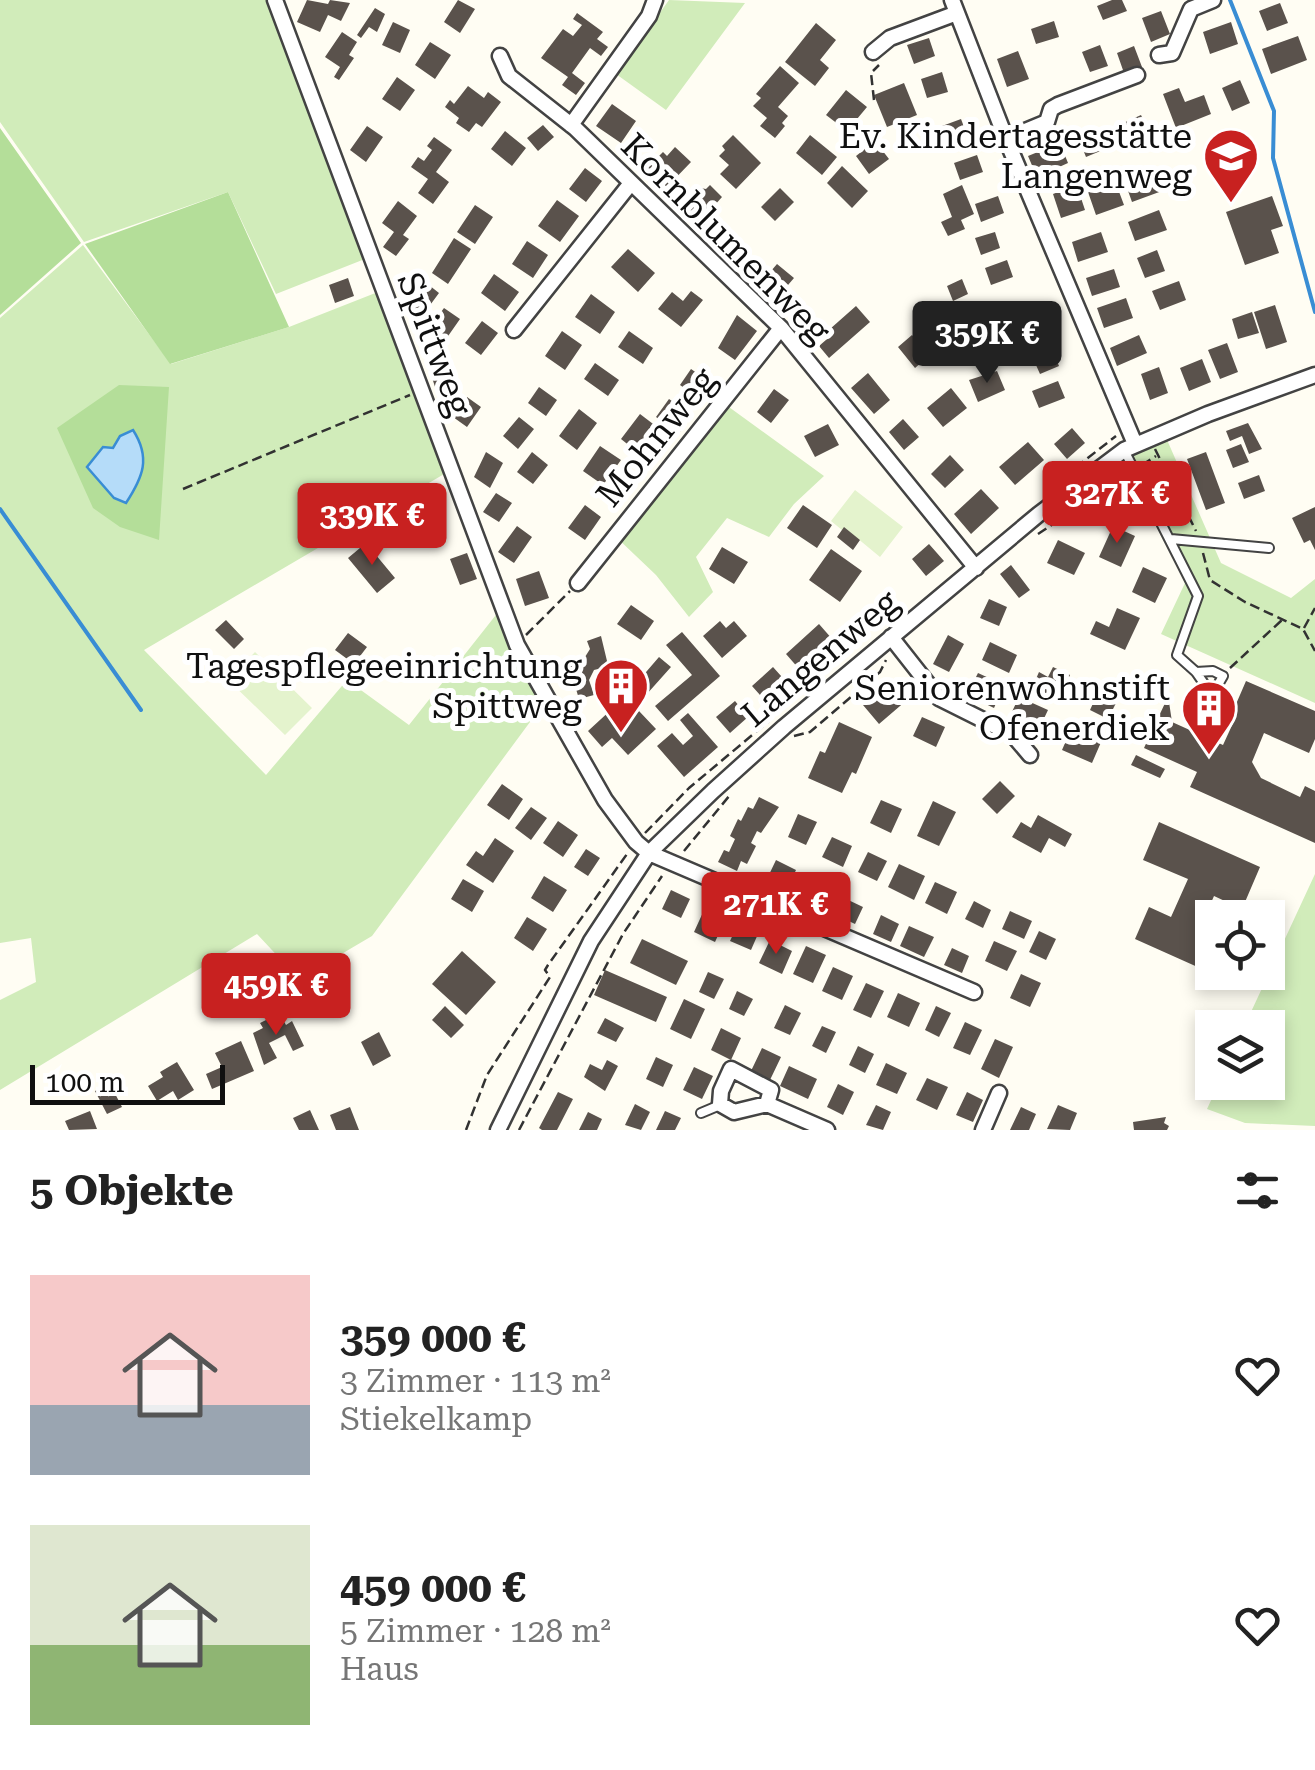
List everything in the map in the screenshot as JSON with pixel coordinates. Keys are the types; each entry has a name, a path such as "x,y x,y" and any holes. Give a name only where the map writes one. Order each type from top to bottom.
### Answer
{"street":[{"name":"Spittweg","path":"275,0 517,645 605,800 636,842 650,852"},
{"path":"572,125 649,16 655,0"},
{"path":"1159,55 1172,53 1192,9 1212,0"},
{"path":"878,58 890,38 955,6 1129,447"},
{"name":"Kornblumenweg","path":"500,56 509,76 572,125 781,328 976,568"},
{"path":"1006,140 1047,122 1051,109 1058,104 1137,75"},
{"path":"514,330 631,183"},
{"name":"Mohnweg","path":"578,583 781,328"},
{"name":"Langenweg","path":"498,1130 592,940 650,852 744,762 894,642 1040,514 1129,447 1315,374"},
{"path":"894,642 939,698 1013,735 1030,755"},
{"path":"650,852 974,992"},
{"path":"768,1104 771,1090 732,1069 720,1090 720,1104 734,1112 768,1104 827,1130"},
{"path":"983,1130 999,1094"}],"lane":[{"path":"1129,447 1134,470 1198,596 1177,656 1196,672 1212,695 1222,676 1213,671 1196,672"},
{"path":"1172,539 1269,548"},
{"path":"701,1113 720,1104"}],"path":[{"path":"874,100 871,73 878,58"},
{"path":"184,489 421,390"},
{"path":"1026,540 1158,455 1200,541 1210,580 1303,629 1315,652"},
{"path":"517,645 578,583"},
{"path":"1303,629 1315,608"},
{"path":"1222,676 1239,656 1282,620"},
{"path":"792,737 810,732 880,672 894,642"},
{"path":"518,1130 623,934 734,790"}],"green space":[{"path":"0,0 273,0 370,257 276,294 228,192 84,242 0,122"},
{"path":"669,0 745,3 666,110 616,74"},
{"path":"0,128 81,243 0,315"},
{"path":"228,192 289,327 170,364 85,244"},
{"path":"83,245 171,364 289,327 383,290 451,470 144,650 266,775 347,680 409,725 503,606 547,699 372,936 299,979 257,934 0,1090 0,1000 36,982 31,938 0,943 0,318"},
{"path":"119,385 169,387 159,540 120,527 93,508 57,428"},
{"path":"722,402 824,476 794,504 769,537 727,518 696,557 713,592 689,617 656,575 615,536"},
{"path":"1164,433 1221,563 1291,598 1315,579 1315,703 1161,634 1185,583 1129,448"},
{"path":"855,490 903,527 880,557 831,521"},
{"path":"255,652 312,708 285,735 228,680"},
{"path":"1315,874 1315,1126 1245,1123 1207,1109 1211,1100 1285,1100 1285,1010 1252,1010 1261,990 1285,990 1285,939"}],"water":[{"path":"133,430 142,450 143,467 126,503 114,498 87,467 103,447 113,448 120,436"}],"building":[{"path":"307,0 350,3 341,21 328,15 320,32 297,22"},
{"path":"458,0 475,9 460,33 444,22"},
{"path":"1122,0 1127,11 1103,20 1097,6"},
{"path":"1280,3 1288,23 1267,31 1259,11"},
{"path":"375,8 385,14 377,32 369,27 361,38 357,35"},
{"path":"1161,11 1170,34 1151,42 1142,18"},
{"path":"577,13 603,32 597,39 608,47 601,56 590,48 572,73 585,83 576,95 562,85 568,77 541,58 563,29 573,36 582,25 573,19"},
{"path":"1054,21 1059,37 1036,44 1031,29"},
{"path":"393,22 410,30 400,53 382,45"},
{"path":"1231,22 1238,44 1210,54 1203,32"},
{"path":"816,23 836,40 820,60 829,68 815,86 785,62"},
{"path":"342,32 357,42 349,55 354,58 339,80 334,77 340,67 325,57"},
{"path":"1298,36 1307,60 1271,74 1262,49"},
{"path":"929,38 935,56 914,64 907,45"},
{"path":"430,42 451,55 435,79 415,65"},
{"path":"1100,45 1108,66 1090,72 1082,52"},
{"path":"1134,46 1142,67 1124,73 1117,53"},
{"path":"1018,51 1029,79 1007,87 997,59"},
{"path":"780,66 799,83 778,107 788,116 775,138 760,126 767,118 753,106 761,98 756,94"},
{"path":"942,72 948,92 927,98 921,79"},
{"path":"397,77 415,90 400,111 382,99"},
{"path":"1240,80 1250,103 1232,111 1222,88"},
{"path":"904,83 917,115 887,127 874,95"},
{"path":"468,86 484,98 488,92 501,102 482,127 476,123 469,132 456,123 459,118 445,107 450,100 454,104"},
{"path":"1179,88 1185,102 1204,95 1211,114 1176,128 1163,94"},
{"path":"846,90 867,107 847,131 826,115"},
{"path":"612,104 636,121 621,143 596,126"},
{"path":"1141,115 1150,135 1128,145 1119,125"},
{"path":"961,119 967,135 948,142 942,126"},
{"path":"543,125 554,137 538,151 527,138"},
{"path":"367,126 383,137 366,162 350,150"},
{"path":"1090,127 1093,136 1104,131 1110,147 1086,157 1076,132"},
{"path":"505,131 526,148 512,166 491,149"},
{"path":"733,135 761,163 736,189 720,174 729,165 719,156 725,150 722,146"},
{"path":"810,135 837,157 822,175 796,153"},
{"path":"434,137 452,150 436,172 449,182 433,204 418,193 428,179 411,167 418,157 424,161 432,150 427,146"},
{"path":"875,141 889,159 869,174 856,156"},
{"path":"1060,143 1068,163 1037,177 1028,156"},
{"path":"675,147 691,162 666,188 646,169 663,152 667,156"},
{"path":"977,155 983,172 960,180 954,163"},
{"path":"842,166 868,191 852,208 827,183"},
{"path":"585,168 602,181 586,202 569,189"},
{"path":"1138,169 1141,177 1156,173 1162,191 1132,202 1122,174"},
{"path":"1112,173 1124,205 1096,215 1088,192 1100,188 1097,179"},
{"path":"710,185 722,197 714,206 718,217 708,228 687,212 691,207 687,195 694,187 706,189"},
{"path":"962,185 974,214 961,220 965,229 948,236 941,222 952,217 943,194"},
{"path":"780,188 794,202 775,221 761,207"},
{"path":"1066,189 1068,196 1079,192 1085,210 1061,218 1053,194"},
{"path":"998,196 1004,213 981,222 975,204"},
{"path":"1272,196 1283,226 1271,230 1279,253 1245,265 1226,212"},
{"path":"557,200 579,216 560,242 538,226"},
{"path":"398,201 417,216 403,235 409,239 396,256 383,247 394,232 382,223"},
{"path":"475,205 493,217 475,244 457,232"},
{"path":"1159,210 1167,230 1135,241 1128,222"},
{"path":"995,232 1000,248 981,255 975,238"},
{"path":"1101,232 1108,252 1078,262 1072,242"},
{"path":"454,238 471,249 448,284 432,273"},
{"path":"527,241 548,255 533,278 512,264"},
{"path":"628,249 655,273 638,292 611,267"},
{"path":"1157,250 1165,271 1145,278 1137,258"},
{"path":"1007,260 1013,277 991,285 985,268"},
{"path":"777,264 794,278 776,299 759,285"},
{"path":"1114,269 1120,287 1092,296 1086,278"},
{"path":"494,274 519,292 505,311 481,293"},
{"path":"348,278 354,296 335,303 329,285"},
{"path":"420,278 439,293 422,316 403,301"},
{"path":"962,279 968,294 953,301 947,286"},
{"path":"1179,281 1186,300 1160,310 1152,291"},
{"path":"691,291 703,300 681,327 658,309 672,292 683,301"},
{"path":"591,294 615,312 600,334 575,317"},
{"path":"1126,298 1133,318 1104,328 1097,308"},
{"path":"1275,305 1287,342 1266,349 1254,312"},
{"path":"856,306 870,322 829,358 819,346 834,333 830,329"},
{"path":"444,308 460,319 446,339 430,327"},
{"path":"1252,312 1259,333 1238,339 1232,319"},
{"path":"737,315 757,331 735,360 718,348"},
{"path":"1028,319 1030,337 1006,344 1007,350 995,351 996,355 959,365 956,343"},
{"path":"482,321 498,333 481,355 465,343"},
{"path":"562,331 582,345 565,370 545,356"},
{"path":"629,331 653,348 643,364 618,347"},
{"path":"912,335 919,343 926,338 936,350 915,368 898,347"},
{"path":"1139,335 1147,353 1117,366 1110,348"},
{"path":"1227,343 1238,372 1220,379 1208,350"},
{"path":"1051,347 1059,366 1040,374 1032,356"},
{"path":"447,353 457,384 436,390 426,359"},
{"path":"1202,359 1211,382 1189,391 1180,368"},
{"path":"595,363 619,380 608,396 584,379"},
{"path":"1159,367 1168,393 1150,400 1141,374"},
{"path":"691,369 710,382 698,398 680,385"},
{"path":"997,371 1005,390 978,402 969,380"},
{"path":"868,373 890,400 874,414 851,388"},
{"path":"1058,381 1065,398 1039,408 1032,391"},
{"path":"539,387 557,400 546,416 528,403"},
{"path":"951,388 967,408 943,427 927,408"},
{"path":"774,389 789,400 771,423 757,412"},
{"path":"467,397 481,407 467,427 453,417"},
{"path":"669,399 692,415 679,433 656,417"},
{"path":"579,409 597,423 577,450 559,436"},
{"path":"640,414 661,430 641,455 621,439"},
{"path":"519,417 534,429 518,449 503,436"},
{"path":"903,419 919,437 904,450 889,432"},
{"path":"1248,423 1262,449 1249,454 1242,436 1230,441 1226,431"},
{"path":"828,424 839,445 815,457 804,436"},
{"path":"1072,428 1085,443 1067,459 1054,444"},
{"path":"1028,442 1044,460 1015,485 999,467"},
{"path":"1241,444 1249,462 1233,468 1226,450"},
{"path":"600,446 621,460 603,485 583,471"},
{"path":"486,452 503,463 490,488 474,477"},
{"path":"532,452 548,465 533,484 517,472"},
{"path":"1206,452 1225,503 1206,510 1187,459"},
{"path":"950,455 964,470 945,488 931,474"},
{"path":"1259,475 1265,491 1244,499 1238,483"},
{"path":"981,489 999,508 971,534 954,514"},
{"path":"496,493 512,503 499,522 483,512"},
{"path":"585,505 601,517 585,540 568,528"},
{"path":"803,505 832,525 817,548 787,528"},
{"path":"1315,507 1315,550 1310,540 1304,543 1292,518"},
{"path":"517,526 532,537 514,563 498,552"},
{"path":"1113,526 1135,536 1121,567 1099,557"},
{"path":"844,527 860,540 853,550 837,537"},
{"path":"1058,540 1085,553 1074,575 1047,563"},
{"path":"366,543 395,578 377,593 348,558"},
{"path":"929,544 944,561 926,576 912,559"},
{"path":"722,547 748,562 734,584 709,569"},
{"path":"831,549 862,571 840,602 809,580"},
{"path":"467,553 477,579 460,585 450,559"},
{"path":"1011,565 1030,590 1019,598 1000,574"},
{"path":"1143,567 1167,578 1155,603 1132,592"},
{"path":"539,571 549,598 525,606 516,579"},
{"path":"989,599 1007,607 999,626 980,618"},
{"path":"631,605 654,621 641,640 617,624"},
{"path":"1117,608 1140,618 1125,650 1090,634 1096,621 1109,627"},
{"path":"226,620 244,639 234,649 215,630"},
{"path":"720,621 726,628 734,621 747,636 722,658 703,636"},
{"path":"819,624 833,640 800,670 786,654"},
{"path":"682,632 720,676 668,721 655,706 692,675 666,645"},
{"path":"348,633 367,647 354,664 335,650"},
{"path":"948,635 964,644 949,672 933,664"},
{"path":"601,636 607,661 594,670 589,680 594,695 579,699 573,679 565,681 560,665 585,657 590,649 587,641"},
{"path":"990,642 1017,655 1009,673 982,660"},
{"path":"659,657 671,667 646,695 634,686"},
{"path":"773,667 790,686 769,705 752,686"},
{"path":"1053,667 1070,675 1058,700 1032,688 1039,672 1048,677"},
{"path":"978,673 1004,685 994,708 967,695"},
{"path":"891,681 907,700 879,724 863,705"},
{"name":"Seniorenwohnstift Ofenerdiek","path":"1246,681 1315,711 1315,739 1309,753 1264,733 1252,762 1261,778 1300,797 1305,786 1315,791 1315,843 1190,787 1197,772 1144,748 1166,701 1172,722 1223,745"},
{"path":"1101,686 1120,695 1108,719 1090,710"},
{"path":"1019,697 1048,710 1039,729 1010,716"},
{"path":"735,701 748,717 730,733 716,717"},
{"name":"Tagespflegeeinrichtung Spittweg","path":"613,708 626,723 639,711 656,729 628,755 612,738 602,747 588,731"},
{"path":"688,713 718,747 684,777 657,746 672,733 683,745 693,736 680,720"},
{"path":"922,717 945,727 936,747 913,736"},
{"path":"839,722 872,737 856,774 852,772 842,793 808,778"},
{"path":"1090,726 1105,733 1092,763 1062,750 1069,734 1084,741"},
{"path":"1136,755 1165,769 1160,778 1131,765"},
{"path":"1000,781 1015,796 997,814 982,799"},
{"path":"502,784 523,799 509,820 487,805"},
{"path":"759,797 779,807 761,833 757,831 751,843 756,846 747,864 741,861 737,871 718,862 724,850 729,852 735,839 730,836 738,819 741,821 748,807 753,809"},
{"path":"881,800 902,809 891,833 870,823"},
{"path":"933,801 956,812 939,846 917,836"},
{"path":"531,807 547,818 531,840 515,828"},
{"path":"798,814 817,822 806,845 788,837"},
{"path":"1038,815 1072,834 1065,847 1049,838 1041,853 1012,837 1021,822 1031,828"},
{"path":"558,821 578,835 563,857 543,843"},
{"name":"Seniorenwohnstift Ofenerdiek","path":"1159,822 1260,867 1246,900 1214,896 1212,900 1195,900 1195,966 1135,939 1149,907 1171,917 1188,879 1143,860"},
{"path":"832,837 852,846 843,867 822,857"},
{"path":"495,838 514,851 493,883 466,865 476,851 483,856"},
{"path":"586,849 600,858 588,876 574,867"},
{"path":"868,852 887,861 877,881 858,872"},
{"path":"776,860 796,870 786,891 766,881"},
{"path":"899,864 925,876 914,900 888,887"},
{"path":"544,876 567,890 553,912 531,898"},
{"path":"463,879 484,891 472,912 451,899"},
{"path":"935,882 957,892 947,914 925,903"},
{"path":"811,883 831,893 823,909 803,900"},
{"path":"671,890 690,899 681,918 662,909"},
{"path":"842,897 863,907 855,924 834,914"},
{"path":"974,901 991,910 983,928 965,919"},
{"path":"705,908 726,918 715,942 694,932"},
{"path":"1010,911 1032,921 1024,939 1002,929"},
{"path":"881,915 899,924 891,942 873,934"},
{"path":"527,917 547,929 533,951 514,938"},
{"path":"738,924 758,934 751,950 730,941"},
{"path":"909,926 934,937 924,957 900,946"},
{"path":"1039,931 1056,939 1046,960 1029,952"},
{"path":"642,939 688,961 676,985 630,963"},
{"path":"770,940 792,951 782,974 759,963"},
{"path":"994,941 1017,951 1007,971 985,961"},
{"path":"806,946 826,955 813,983 793,974"},
{"path":"952,948 969,956 962,973 944,965"},
{"path":"462,951 496,982 466,1015 432,984"},
{"path":"833,967 853,976 842,1000 822,991"},
{"path":"605,970 667,997 656,1022 594,995"},
{"path":"708,972 724,979 714,999 699,992"},
{"path":"1021,974 1041,983 1030,1007 1010,998"},
{"path":"866,983 884,991 871,1018 853,1010"},
{"path":"737,991 753,999 744,1016 729,1009"},
{"path":"898,993 920,1003 909,1027 887,1017"},
{"path":"684,999 705,1009 691,1039 670,1029"},
{"path":"785,1005 801,1013 790,1035 774,1028"},
{"path":"445,1006 464,1025 451,1038 432,1020"},
{"path":"936,1006 951,1013 939,1037 925,1030"},
{"path":"270,1018 274,1027 274,1022 282,1018 286,1025 292,1021 304,1046 293,1051 285,1035 269,1043 277,1058 264,1065 253,1033"},
{"path":"605,1018 624,1028 616,1042 597,1033"},
{"path":"965,1022 982,1030 970,1055 953,1048"},
{"path":"822,1026 836,1032 826,1053 812,1046"},
{"path":"721,1028 741,1038 731,1060 711,1050"},
{"path":"379,1032 391,1056 373,1066 361,1042"},
{"path":"995,1039 1013,1047 999,1078 981,1069"},
{"path":"241,1041 254,1071 212,1089 206,1074 222,1067 215,1053"},
{"path":"858,1046 874,1054 865,1073 849,1065"},
{"path":"762,1048 781,1057 770,1080 751,1071"},
{"path":"656,1057 673,1065 663,1087 646,1079"},
{"path":"607,1060 618,1066 605,1091 584,1077 590,1064 602,1070"},
{"path":"177,1062 194,1090 178,1100 173,1091 157,1101 148,1086 163,1077 160,1072"},
{"path":"886,1063 907,1073 897,1094 876,1085"},
{"path":"789,1066 817,1079 808,1099 780,1086"},
{"path":"694,1067 713,1076 702,1099 683,1090"},
{"path":"927,1078 948,1087 937,1110 916,1100"},
{"path":"110,1084 122,1107 107,1114 95,1091"},
{"path":"838,1084 854,1092 843,1115 827,1107"},
{"path":"558,1092 573,1099 557,1130 542,1130 539,1128"},
{"path":"967,1092 983,1100 973,1122 956,1115"},
{"path":"635,1104 650,1112 641,1130 625,1125"},
{"path":"876,1105 891,1112 883,1130 866,1125"},
{"path":"1058,1105 1077,1113 1070,1130 1047,1129"},
{"path":"350,1107 359,1130 336,1130 330,1115"},
{"path":"1021,1107 1036,1114 1029,1130 1010,1130"},
{"path":"310,1110 319,1130 299,1130 293,1118"},
{"path":"90,1111 97,1129 69,1130 65,1121"},
{"path":"665,1111 681,1118 675,1130 656,1130"},
{"path":"588,1112 602,1119 597,1130 579,1130"},
{"path":"1166,1117 1167,1130 1134,1130 1133,1122"}],"waterway":[{"path":"1230,0 1274,111 1273,158 1315,312"},
{"path":"0,509 141,710"}],"place":[{"name":"Ev. Kindertagesstätte Langenweg","path":"1231,205"},
{"name":"Tagespflegeeinrichtung Spittweg","path":"621,735"},
{"name":"Seniorenwohnstift Ofenerdiek","path":"1209,757"}]}
